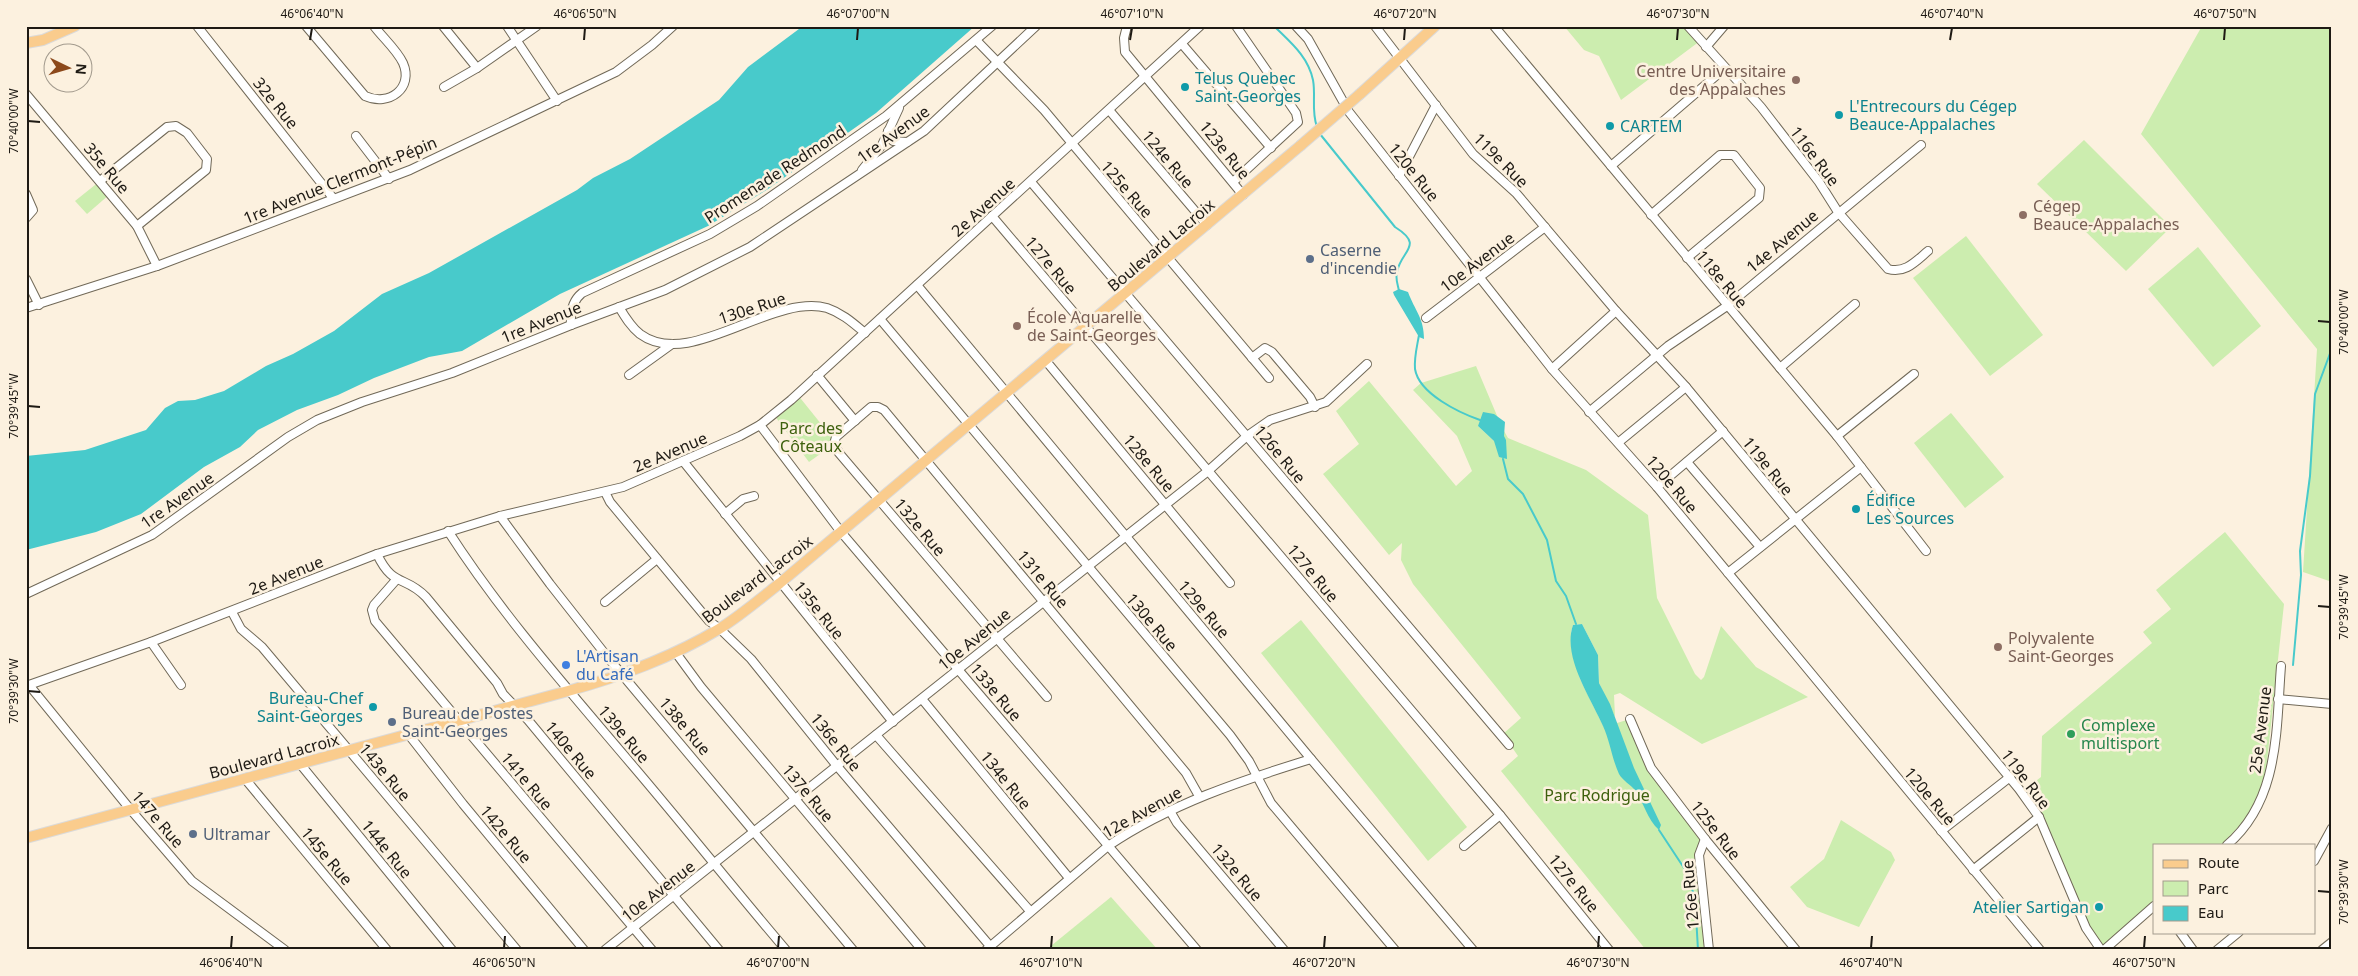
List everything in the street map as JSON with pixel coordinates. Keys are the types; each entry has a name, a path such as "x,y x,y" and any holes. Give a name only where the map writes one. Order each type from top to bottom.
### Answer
{"main road":[{"path":"26,43 43,40 75,26"},
{"path":"1400,60 1435,26"},
{"name":"Boulevard Lacroix","path":"26,838 130,809 246,780 568,691 624,674 676,653 720,629 780,584 1086,328 1400,60"}],"street":[{"name":"32e Rue","path":"197,26 333,198"},
{"path":"306,26 365,96 379,101 398,93 405,76 403,62 374,26"},
{"path":"443,26 477,68"},
{"path":"507,26 557,101"},
{"path":"444,87 477,68 537,26"},
{"name":"1re Avenue Clermont-Pépin","path":"26,308 157,266 333,198 389,179 616,72 652,46 673,26"},
{"name":"Promenade Redmond","path":"571,325 570,315 573,304 582,293 710,234 757,206 901,104 977,41 992,26"},
{"name":"1re Avenue","path":"26,594 152,535 288,437 317,420 355,404 452,373 571,325 665,290 742,252 907,142 944,113 1036,26"},
{"name":"123e Rue","path":"1128,26 1124,38 1125,52 1147,76 1243,195"},
{"name":"2e Avenue","path":"28,685 232,612 377,554 500,516 605,492 683,462 760,425 865,333 1200,26"},
{"path":"1233,182 1296,126 1298,118 1236,26"},
{"name":"120e Rue","path":"1296,26 1308,39 1349,112 1552,369 1658,487 2040,950"},
{"name":"119e Rue","path":"1375,26 1473,154 1516,193 1616,311 1686,387 2010,777 2039,817 2086,928 2102,950"},
{"name":"118e Rue","path":"1494,26 1726,306 1838,436 1926,551"},
{"name":"116e Rue","path":"1688,26 1766,114 1819,182 1838,212 1888,269 1896,271 1904,269 1928,251"},
{"path":"1706,47 1724,26"},
{"name":"125e Rue","path":"977,41 1044,110 1269,378"},
{"path":"1182,44 1271,148"},
{"path":"1611,166 1725,68"},
{"name":"35e Rue","path":"26,94 137,226 157,266"},
{"name":"Promenade Redmond","path":"854,179 875,156 901,104"},
{"path":"1399,176 1436,106"},
{"name":"124e Rue","path":"1109,110 1207,226"},
{"path":"100,181 162,130 172,125 180,127 187,133 207,159 207,167 203,173 137,226"},
{"path":"888,129 888,136 893,141 907,142"},
{"path":"356,136 389,179"},
{"name":"14e Avenue","path":"1589,412 1657,356 1726,306 1921,145"},
{"path":"1651,215 1720,155 1734,155 1746,168 1760,188 1759,198 1687,258"},
{"name":"126e Rue","path":"1031,182 1509,744"},
{"path":"26,194 33,210 26,218"},
{"name":"127e Rue","path":"992,216 1500,815 1609,950"},
{"name":"10e Avenue","path":"1426,318 1545,227"},
{"path":"26,279 39,304"},
{"name":"129e Rue","path":"917,285 1311,759 1473,950"},
{"path":"1780,368 1856,304"},
{"name":"130e Rue","path":"619,307 632,327 641,335 658,343 672,344 702,338 799,307 827,308 842,314 865,333"},
{"path":"1552,369 1616,311"},
{"name":"130e Rue","path":"880,319 1230,735 1249,761 1278,811 1394,950"},
{"name":"130e Rue","path":"629,375 672,344"},
{"path":"1252,358 1265,348 1272,352 1310,397 1315,406"},
{"name":"128e Rue","path":"1046,361 1230,583"},
{"name":"10e Avenue","path":"605,950 922,699 1043,600 1208,471 1247,436 1278,417 1326,402 1367,364"},
{"path":"1838,436 1914,374"},
{"path":"818,375 855,421"},
{"path":"1618,442 1686,387"},
{"name":"131e Rue","path":"855,421 871,407 881,408 1186,773 1199,796"},
{"name":"132e Rue","path":"855,421 836,437 834,444 839,453 1047,697"},
{"name":"133e Rue","path":"760,425 841,532 1197,950"},
{"path":"1658,487 1722,432"},
{"name":"135e Rue","path":"683,462 893,722"},
{"path":"1687,462 1760,547"},
{"path":"1728,573 1862,467"},
{"name":"136e Rue","path":"605,492 610,502 709,621 751,659 988,948"},
{"path":"725,514 743,499 754,496"},
{"name":"138e Rue","path":"500,516 550,584 853,950"},
{"name":"139e Rue","path":"448,531 491,595 568,691 658,794 713,865 786,950"},
{"name":"140e Rue","path":"377,554 383,566 396,580 418,589 426,597 513,706 528,720 719,950"},
{"path":"605,602 657,559"},
{"name":"141e Rue","path":"396,580 374,605 372,610 375,621 652,950"},
{"name":"143e Rue","path":"232,612 241,628 262,647 517,950"},
{"path":"151,642 181,685"},
{"name":"137e Rue","path":"676,653 701,687 922,950"},
{"name":"25e Avenue","path":"2228,844 2253,818 2267,786 2281,666"},
{"name":"147e Rue","path":"28,685 130,809 200,889 285,950"},
{"name":"134e Rue","path":"922,699 1069,878"},
{"path":"2278,699 2332,704"},
{"name":"125e Rue","path":"1630,718 1651,768 1705,839 1796,950"},
{"name":"142e Rue","path":"409,734 463,804 584,950"},
{"path":"876,735 1030,911"},
{"name":"12e Avenue","path":"988,948 1069,878 1128,832 1199,796 1311,759"},
{"name":"144e Rue","path":"301,765 452,950"},
{"path":"1941,831 2010,777"},
{"name":"145e Rue","path":"246,780 387,950"},
{"name":"132e Rue","path":"1170,811 1284,950"},
{"path":"1464,846 1500,815"},
{"path":"1974,870 2039,817"},
{"path":"2316,856 2332,828"},
{"name":"126e Rue","path":"1705,839 1699,855 1709,950"},
{"path":"2102,950 2153,907"},
{"path":"2181,934 2193,950"},
{"path":"2217,950 2237,934"},
{"path":"2322,950 2332,942"}],"green space":[{"path":"1564,26 1688,26 1700,41 1621,100 1599,56 1584,50"},
{"path":"2202,26 2332,26 2332,582 2303,572 2317,349 2141,134"},
{"path":"2084,140 2171,227 2126,271 2037,184"},
{"path":"100,181 110,194 87,214 75,201"},
{"path":"1966,236 2043,335 1990,376 1913,278"},
{"path":"2198,247 2261,326 2213,367 2148,289"},
{"name":"Parc Rodrigue","path":"1476,366 1498,418 1478,426 1494,441 1504,436 1504,431 1508,438 1586,470 1648,515 1657,598 1695,674 1701,680 1704,677 1721,626 1756,667 1808,697 1702,744 1620,693 1614,695 1615,717 1599,683 1598,655 1582,624 1573,625 1571,632 1580,679 1604,727 1630,719 1646,758 1705,839 1701,846 1709,950 1646,950 1501,771 1518,756 1503,734 1521,718 1413,584 1401,560 1402,543 1389,555 1323,474 1359,444 1336,411 1369,381 1456,486 1472,471 1457,436 1413,390 1421,383"},
{"name":"Parc des Côteaux","path":"797,394 834,440 834,444 809,462 774,415"},
{"path":"1951,413 2004,477 1965,508 1914,443"},
{"path":"2225,532 2284,604 2265,780 2249,816 2222,844 2153,844 2153,903 2103,947 2088,926 2043,817 2022,792 2041,777 2042,736 2152,643 2143,632 2171,609 2156,590"},
{"path":"1301,620 1467,827 1428,861 1261,653"},
{"path":"1841,820 1891,852 1895,860 1859,927 1807,907 1790,887 1824,859"},
{"path":"1111,897 1158,950 1046,950"}],"water":[{"path":"803,26 975,26 876,113 768,189 708,226 560,294 462,351 429,357 297,410 258,430 240,447 204,467 141,514 96,532 26,550 26,456 85,450 146,430 165,408 178,401 195,400 224,391 266,366 293,354 334,331 382,294 429,273 577,190 593,178 630,159 719,100 748,67"},
{"path":"1399,289 1408,292 1421,320 1424,339 1419,337 1394,295 1393,292"},
{"path":"1483,412 1494,414 1505,422 1504,436 1507,459 1499,457 1494,441 1478,426"},
{"path":"1582,624 1598,655 1599,683 1610,704 1634,768 1661,825 1659,830 1651,821 1635,790 1619,774 1605,732 1574,664 1571,650 1573,625"}],"waterway":[{"path":"1274,26 1298,50 1311,71 1314,86 1314,115 1317,127"},
{"path":"1320,134 1395,227 1409,239 1409,248 1396,274 1399,291"},
{"path":"1419,335 1415,356 1415,369 1424,387 1462,413 1480,420"},
{"path":"2293,665 2301,575 2300,551 2310,476 2315,394 2332,348"},
{"path":"1503,459 1508,479 1523,494 1547,540 1556,581 1566,596 1576,624"},
{"path":"1659,830 1686,871 1695,898 1698,950"}],"place":[{"name":"Centre Universitaire des Appalaches","path":"1796,80"},
{"name":"Telus Quebec Saint-Georges","path":"1185,87"},
{"name":"L'Entrecours du Cégep Beauce-Appalaches","path":"1839,115"},
{"name":"CARTEM","path":"1610,126"},
{"name":"Cégep Beauce-Appalaches","path":"2023,215"},
{"name":"Caserne d'incendie","path":"1310,259"},
{"name":"École Aquarelle de Saint-Georges","path":"1017,326"},
{"name":"Édifice Les Sources","path":"1856,509"},
{"name":"Polyvalente Saint-Georges","path":"1998,647"},
{"name":"L'Artisan du Café","path":"566,665"},
{"name":"Bureau-Chef Saint-Georges","path":"373,707"},
{"name":"Bureau de Postes Saint-Georges","path":"392,722"},
{"name":"Complexe multisport","path":"2071,734"},
{"name":"Ultramar","path":"193,834"},
{"name":"Atelier Sartigan","path":"2099,907"}]}
